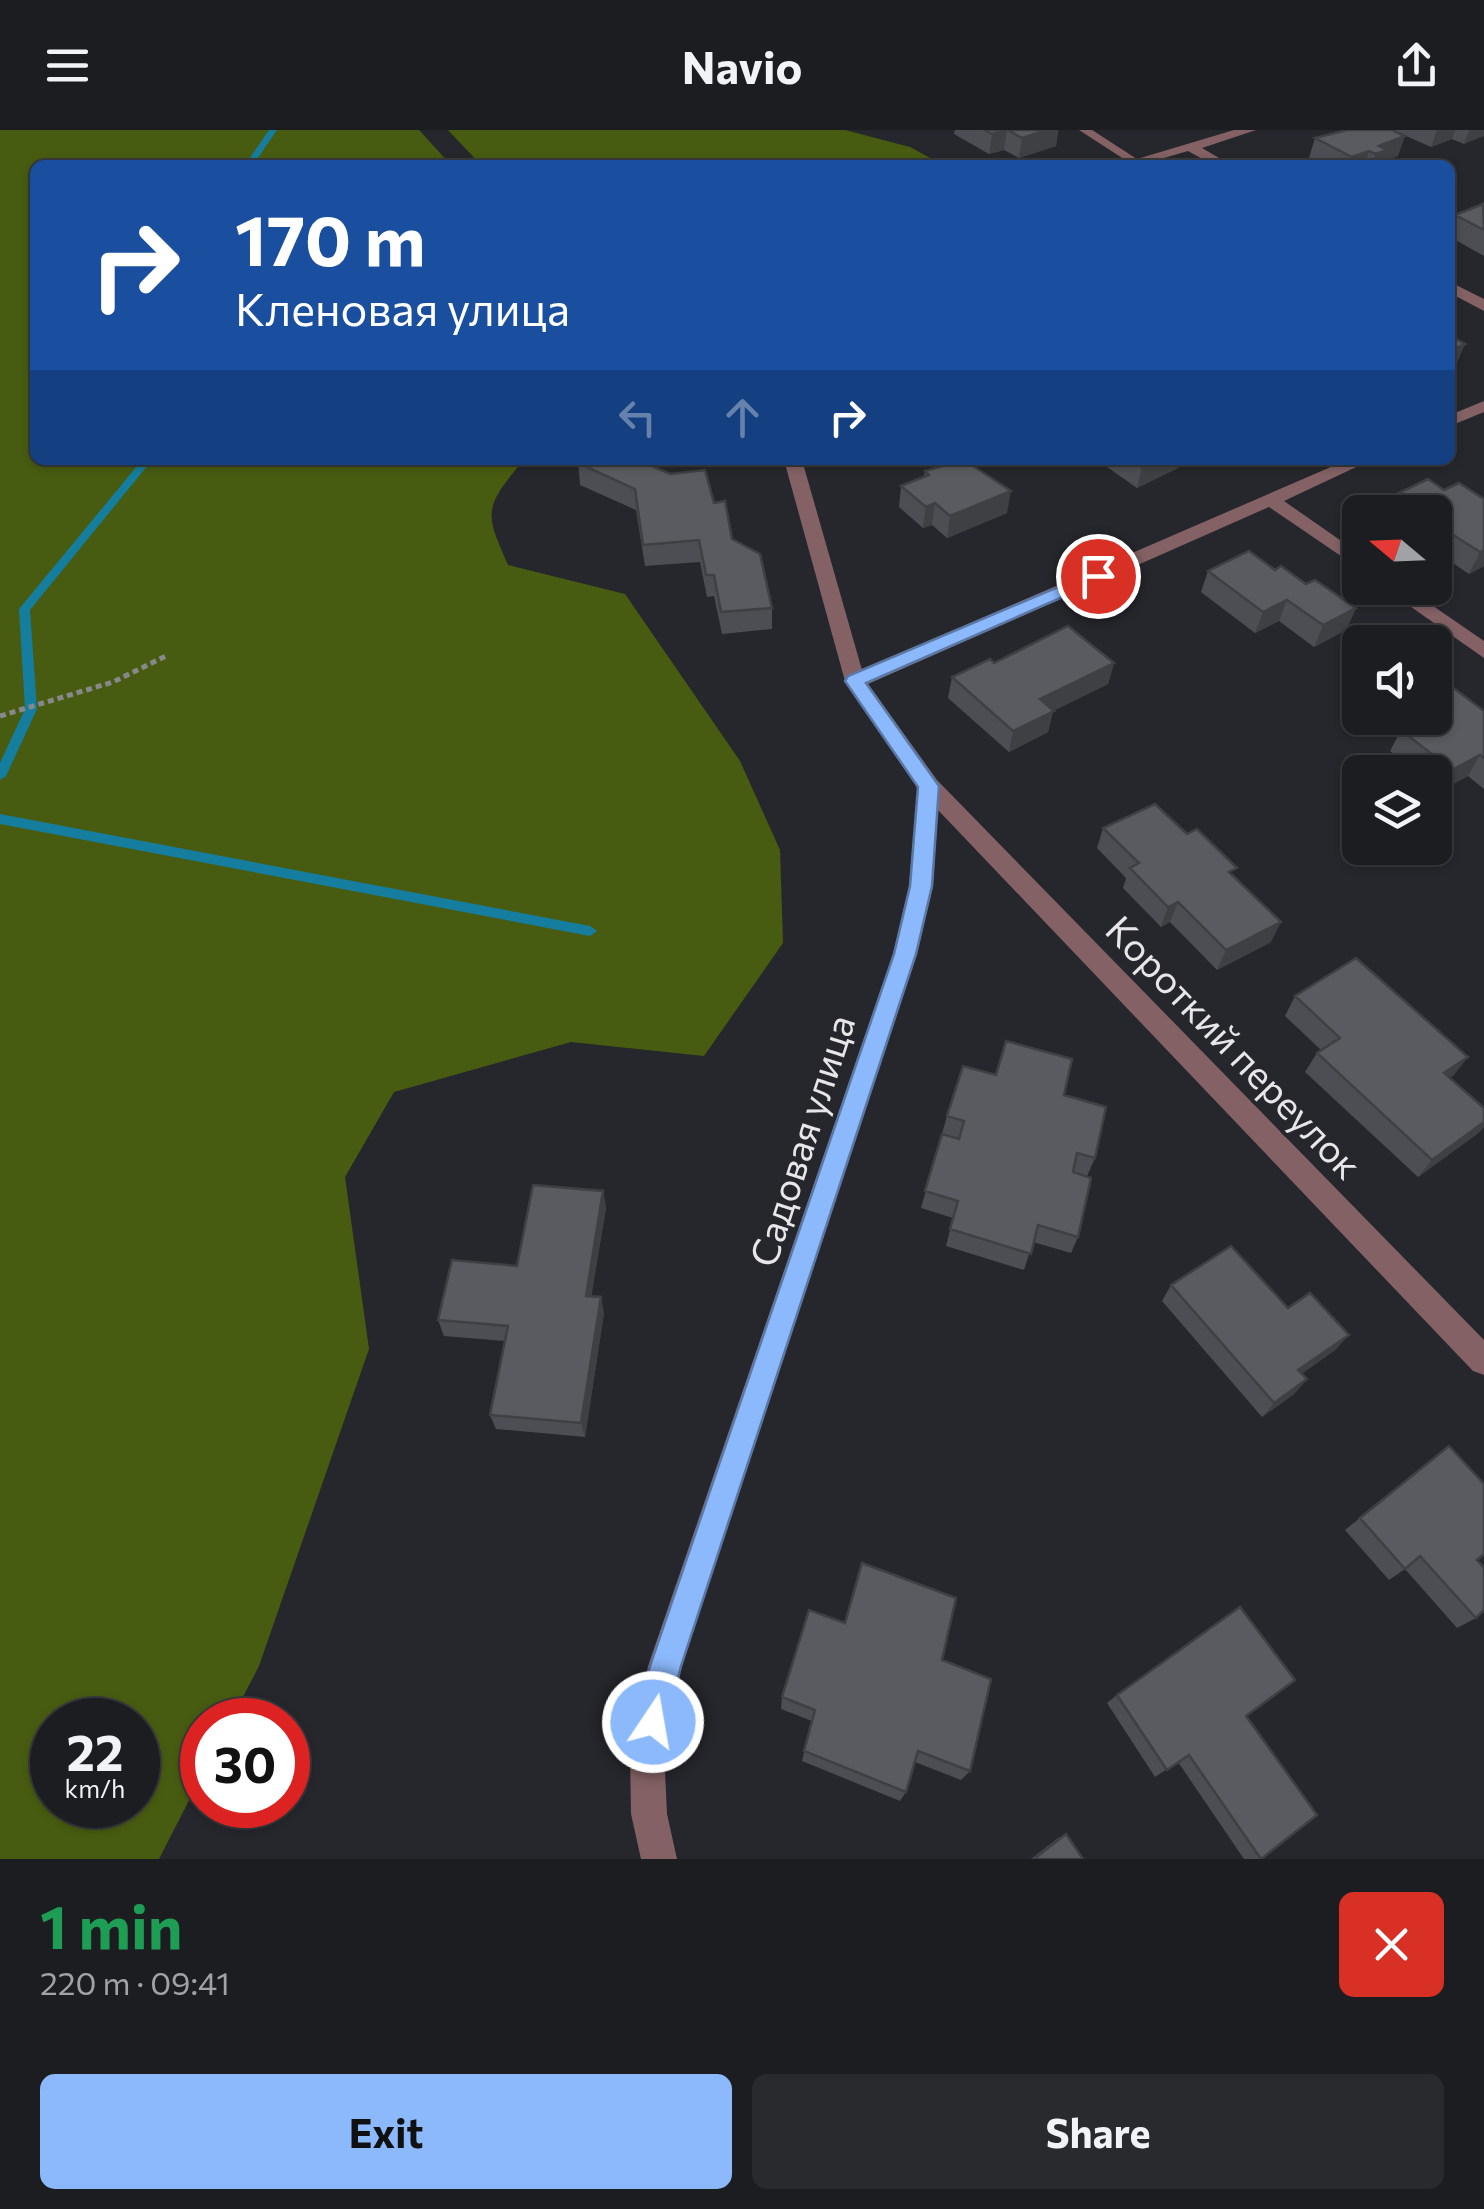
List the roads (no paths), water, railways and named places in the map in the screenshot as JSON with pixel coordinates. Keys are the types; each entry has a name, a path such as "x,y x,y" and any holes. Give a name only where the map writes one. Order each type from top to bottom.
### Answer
{"street":[{"path":"1142,160 1249,130"},
{"path":"1192,148 1215,160"},
{"path":"1455,290 1484,306"},
{"path":"1455,419 1484,406"},
{"path":"794,465 855,681 928,786"},
{"path":"855,681 1351,465"},
{"path":"1271,500 1342,550"},
{"path":"1418,605 1484,651"},
{"name":"Короткий переулок","path":"928,786 1484,1362"},
{"name":"Садовая улица","path":"659,1859 649,1814 647,1750 665,1666 905,954 921,886 928,786"}],"lane":[{"path":"1084,130 1125,160"}],"waterway":[{"path":"252,160 273,130"},
{"path":"0,776 31,709 24,609 143,465"},
{"path":"0,819 590,931"}]}
